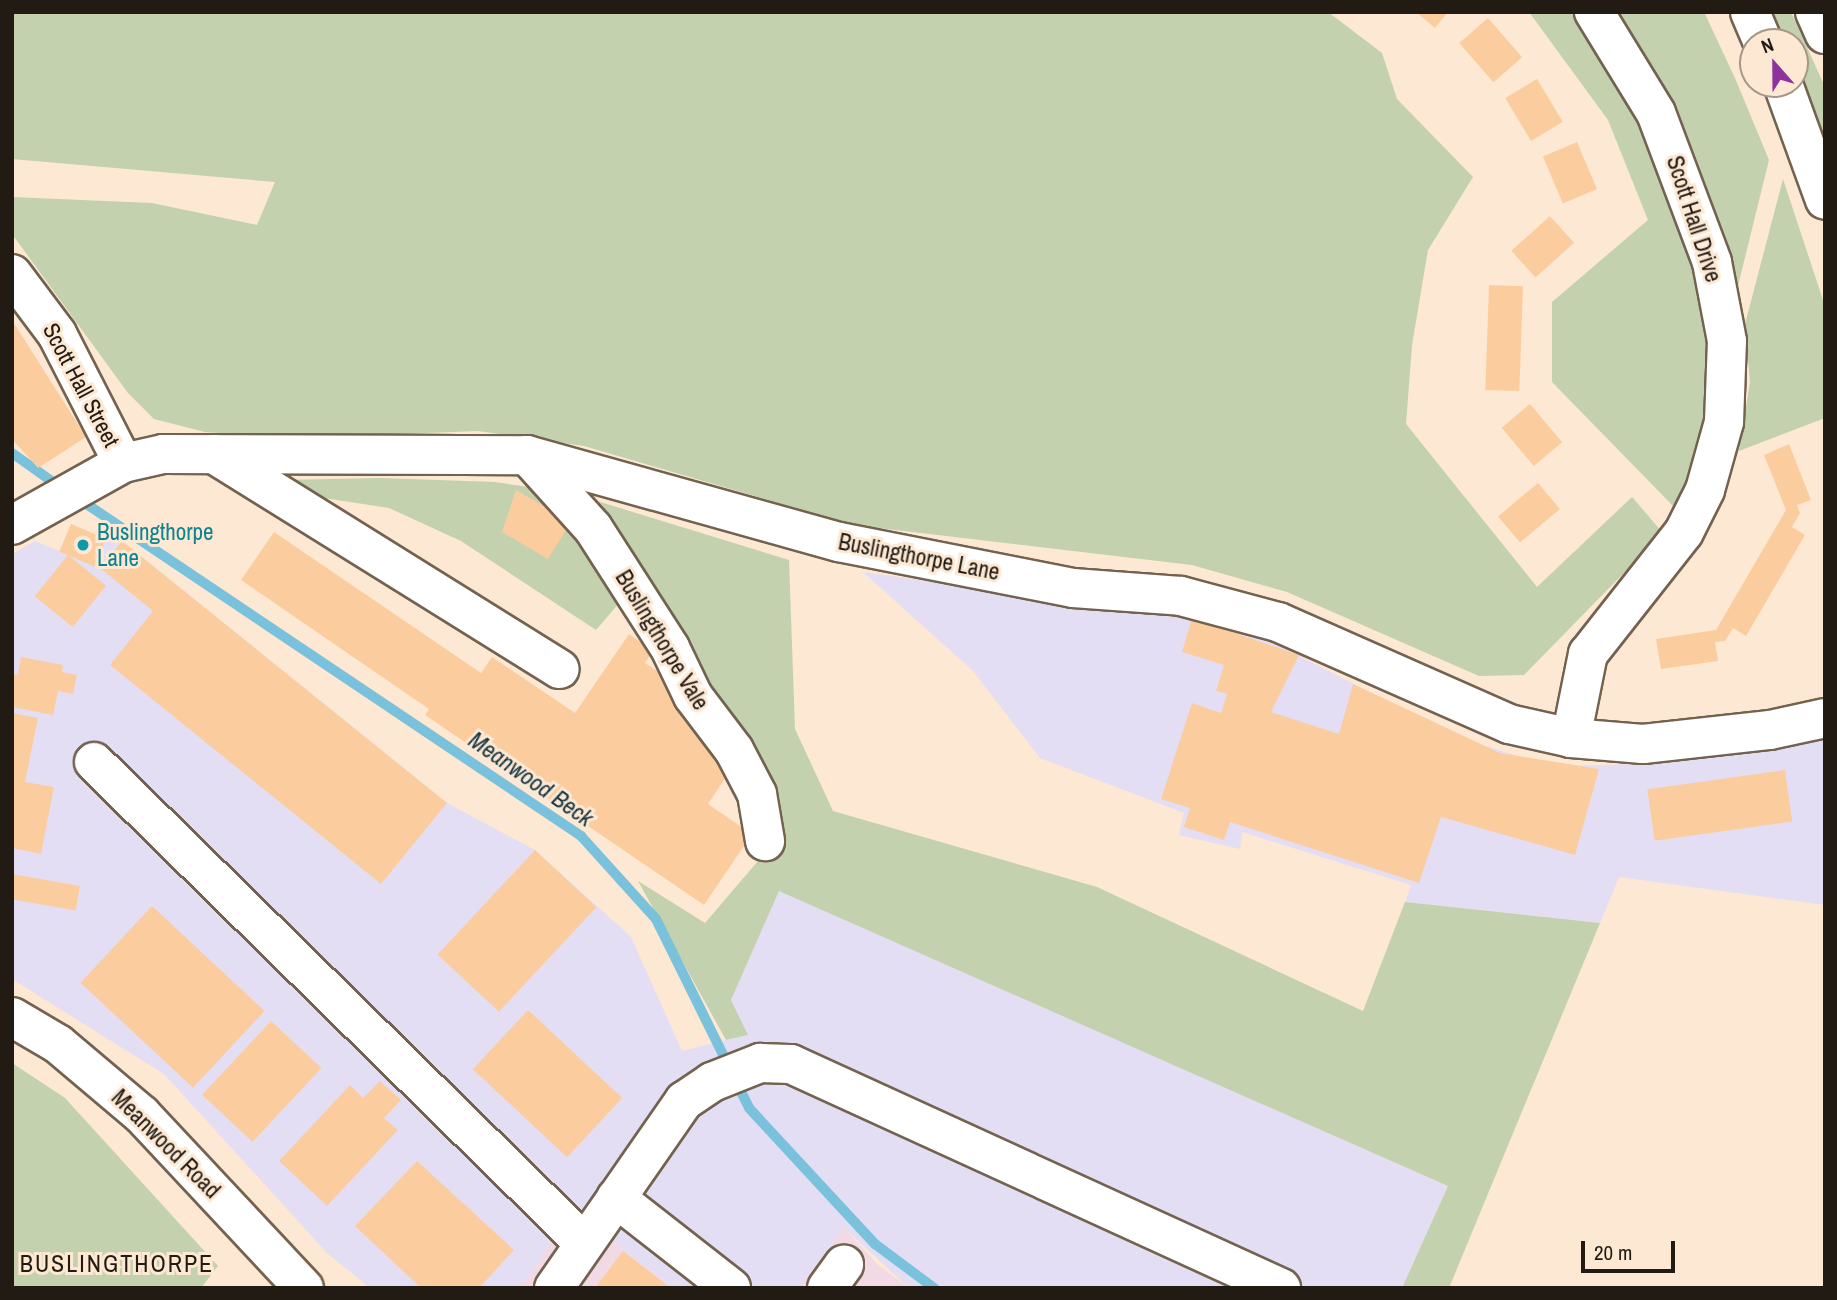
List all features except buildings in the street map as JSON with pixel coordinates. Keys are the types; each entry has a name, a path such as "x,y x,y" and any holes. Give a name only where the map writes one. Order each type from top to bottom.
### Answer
{"main road":[{"name":"Scott Hall Drive","path":"1571,738 1588,654 1685,532 1704,490 1724,422 1727,341 1712,262 1657,113 1594,12"},
{"path":"1749,12 1756,28"},
{"path":"1815,12 1825,34"},
{"path":"1788,98 1825,200"},
{"name":"Scott Hall Street","path":"12,274 57,334 116,467"},
{"name":"Buslingthorpe Lane","path":"12,525 116,467 163,454 527,455 838,555 1073,589 1181,596 1278,622 1509,724 1571,738 1643,744 1770,730 1825,718"},
{"path":"214,454 561,669"},
{"name":"Buslingthorpe Vale","path":"527,455 593,528 670,648 693,696 734,750 757,794 765,841"},
{"path":"93,762 584,1242"},
{"name":"Meanwood Road","path":"12,1017 58,1044 142,1115 289,1283"},
{"path":"554,1288 616,1198 698,1091 758,1063 791,1065 1281,1288"},
{"path":"616,1198 731,1288"}],"shaded area":[{"path":"110,531 447,803 535,850 631,937 682,1051 747,1035 731,1000 779,890 1448,1186 1402,1288 909,1288 844,1228 799,1288 673,1288 573,1211 520,1288 370,1288 327,1253 164,1074 12,979 12,554 35,541 94,566"},
{"path":"863,572 1192,618 1274,643 1459,738 1552,766 1644,764 1825,737 1825,905 1619,877 1600,923 1405,902 1411,885 1242,832 1240,849 1179,835 1184,813 1040,758 973,671"},
{"path":"573,1211 673,1288 520,1288"},
{"path":"844,1228 877,1264 909,1288 799,1288"}],"green space":[{"path":"12,12 1328,12 1382,53 1397,99 1473,177 1428,250 1412,345 1406,424 1537,587 1632,497 1663,533 1524,675 1479,676 1287,592 1192,565 853,525 584,446 478,431 290,438 205,432 154,419 128,393 12,234 12,197 152,203 257,225 275,182 12,159"},
{"path":"1529,12 1577,12 1620,74 1685,216 1712,342 1704,448 1678,511 1552,382 1552,302 1648,220 1608,120"},
{"path":"1612,12 1704,12 1735,78 1739,98 1743,98 1769,160 1734,302 1706,191 1674,115"},
{"path":"1768,12 1791,12 1798,28 1775,28"},
{"path":"1809,52 1825,87 1825,148 1805,98 1809,98"},
{"path":"1783,179 1825,306 1825,418 1739,451 1750,382 1745,324"},
{"path":"380,478 495,482 571,493 789,560 795,729 833,811 1097,887 1363,1011 1405,902 1600,923 1449,1288 1402,1288 1448,1186 779,891 731,1000 748,1035 726,1040 638,881 705,923 775,841 620,602 596,630 461,541 389,508 298,494 284,480"},
{"path":"12,1063 65,1098 218,1266 201,1288 12,1288"}],"waterway":[{"name":"Meanwood Beck","path":"12,453 60,487"},
{"name":"Meanwood Beck","path":"79,499 581,836 656,919 729,1067"},
{"name":"Meanwood Beck","path":"735,1080 749,1108 875,1244 934,1288"}],"place":[{"name":"Buslingthorpe Lane","path":"83,545"}],"district":[{"name":"BUSLINGTHORPE","path":"117,1264"}]}
